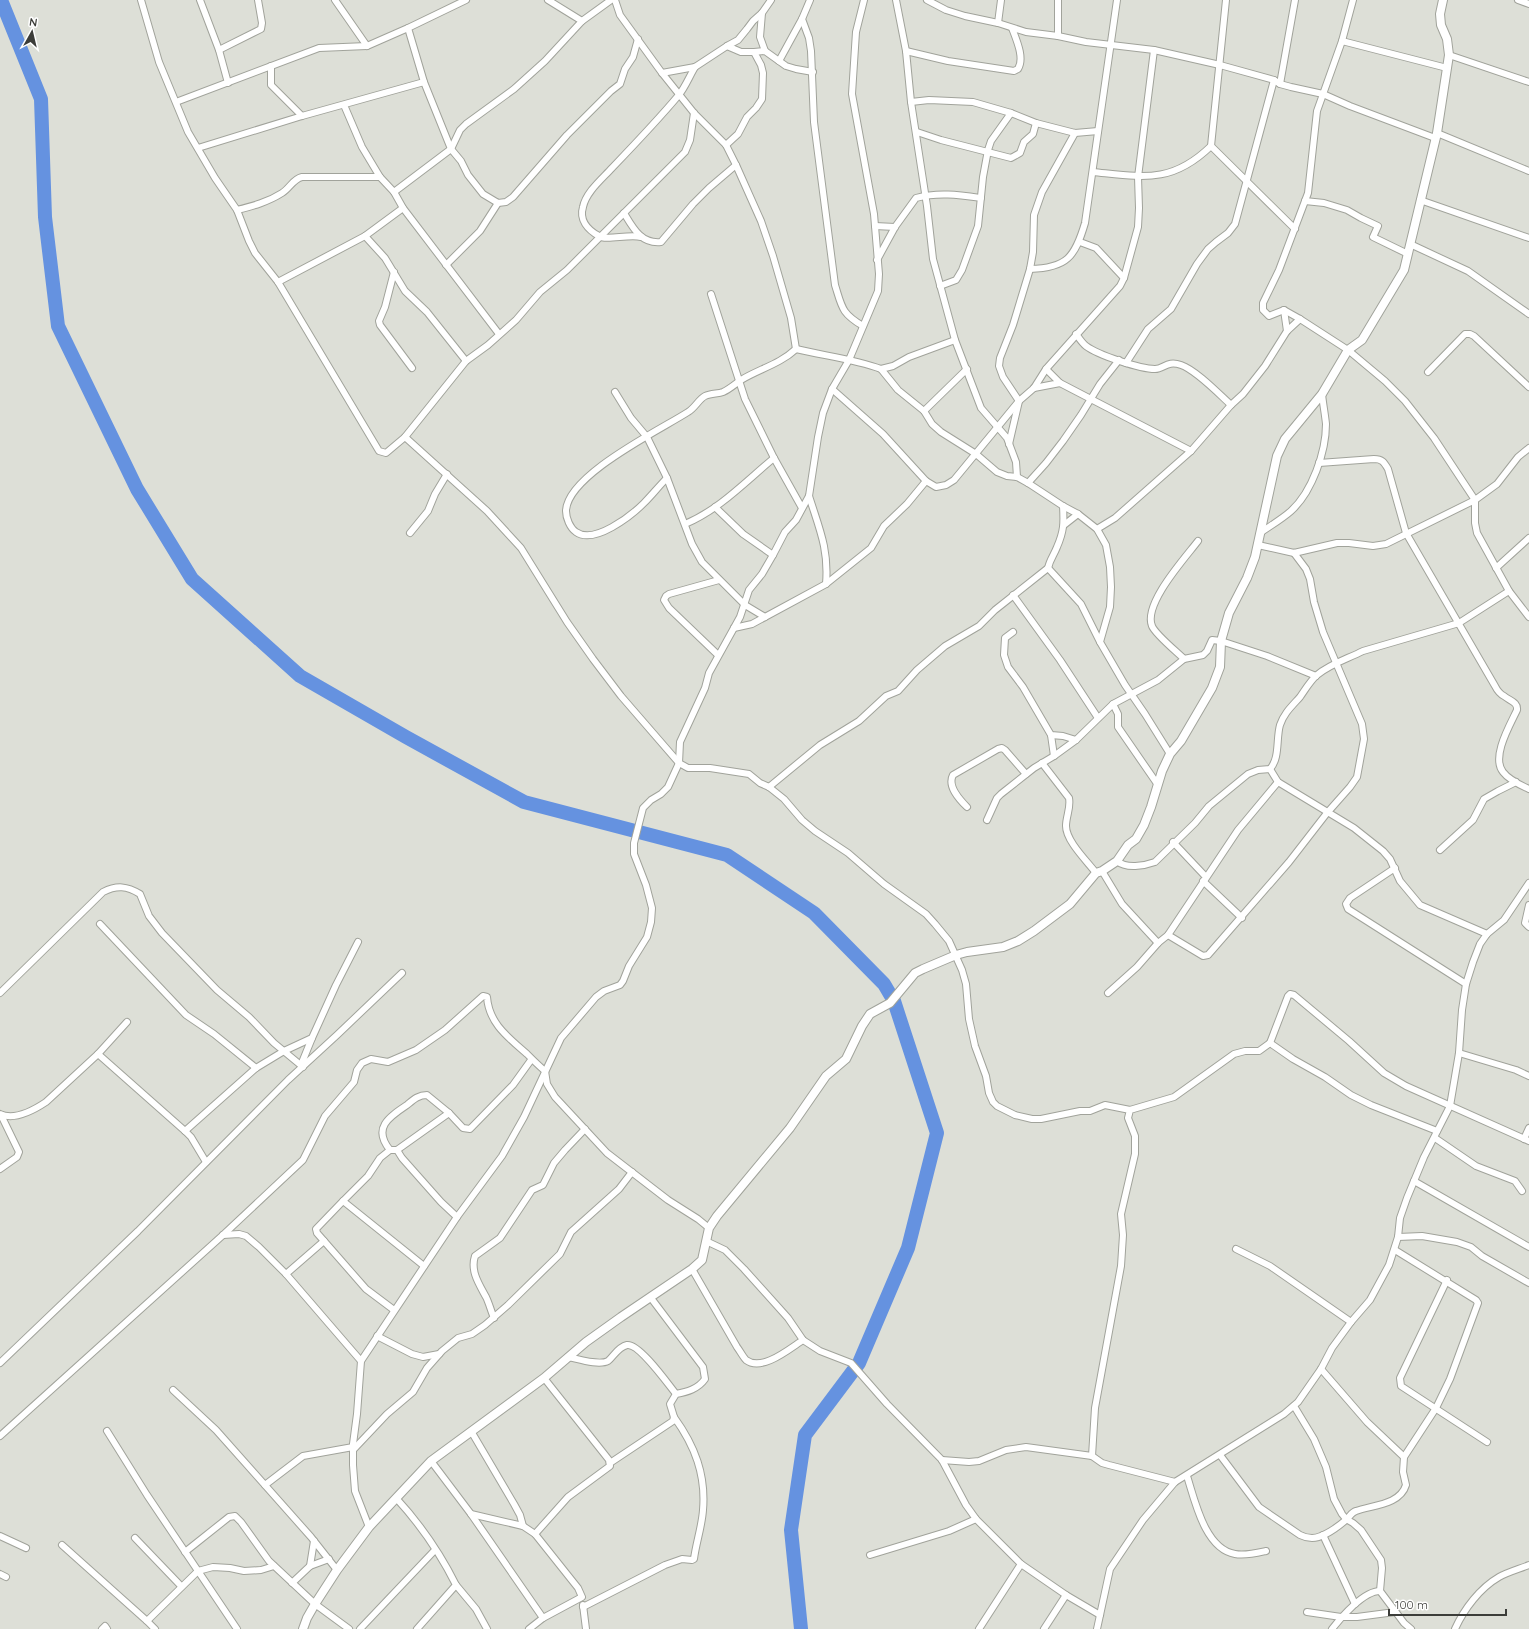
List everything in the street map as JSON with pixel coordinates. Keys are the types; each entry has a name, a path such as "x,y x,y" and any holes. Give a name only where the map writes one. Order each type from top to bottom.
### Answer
{"street":[{"path":"141,0 160,62 188,132 215,178 237,210 255,254 278,282 379,451 382,453 386,453 405,437 466,361 488,345 516,320 540,292 566,270 685,152 690,140 694,113"},
{"path":"200,0 220,50 228,83"},
{"path":"220,50 261,29 262,23 258,0"},
{"path":"335,0 367,46"},
{"path":"176,102 319,48 335,46 367,46 466,0"},
{"path":"548,0 582,21"},
{"path":"394,192 451,149 460,130 466,124 514,89 545,61 582,21 611,0"},
{"path":"615,0 620,15 662,73 694,113 726,145 761,220 774,256 791,318 796,349"},
{"path":"662,73 695,67 738,40 753,21 762,13 771,0"},
{"path":"780,61 802,19 810,0"},
{"path":"369,1527 355,1491 353,1449 361,1361 457,1217 502,1156 524,1117 561,1038 596,997 604,991 620,985 623,981 628,966 647,937 651,922 652,908 646,885 634,854 634,843 644,808 650,800 661,794 668,787 679,763 680,742 701,698 709,673 745,605 749,590 773,555 785,532 796,520 809,496 818,436 832,389 849,360 878,291 879,274 874,214 852,94 856,32 864,0"},
{"path":"896,0 906,51 911,102 926,195 933,259 955,340 981,408 989,419 998,426 1009,444 1016,462 1017,477"},
{"path":"927,0 946,10 1012,28 1086,42 1154,50 1220,65 1274,80 1280,84 1323,94 1350,106 1436,135 1529,171"},
{"path":"998,23 1001,0"},
{"path":"1058,0 1058,36"},
{"path":"1030,269 1047,267 1064,262 1071,256 1080,242 1085,223 1093,172 1117,0"},
{"path":"1093,172 1138,177 1157,176 1177,170 1192,161 1211,146 1226,0"},
{"path":"1280,84 1295,0"},
{"path":"1284,310 1269,316 1263,310 1263,303 1279,270 1308,193 1317,111 1342,41 1353,0"},
{"path":"303,1629 315,1604 337,1570 369,1527 431,1461 544,1378 568,1357 621,1317 692,1270 702,1260 709,1228 770,1150 790,1128 826,1076 846,1059 862,1026 870,1014 890,1003 915,973 956,955 967,952 991,950 1018,941 1034,931 1070,904 1099,872 1117,861 1128,845 1136,838 1144,826 1170,754 1181,741 1212,688 1220,667 1221,641 1229,613 1247,578 1258,545 1278,456 1285,439 1322,394 1348,350 1362,340 1404,270 1436,135 1449,55 1447,39 1441,25 1440,14 1443,0"},
{"path":"1518,0 1529,4"},
{"path":"762,13 760,32 765,51"},
{"path":"802,19 809,38 813,72 814,122 835,285 843,310 848,316 863,326"},
{"path":"408,28 424,82 451,149 461,161 468,175 483,194 498,203 506,202 513,197 567,135 620,84 625,69 633,57 638,39"},
{"path":"906,51 948,61 1014,71 1018,69 1020,65 1019,50 1012,28"},
{"path":"1342,41 1447,68"},
{"path":"727,46 741,52 765,51 796,69 813,72"},
{"path":"832,389 883,434 926,481 936,487 946,485 954,480 1019,401 1034,388 1046,369 1120,286 1124,278 1138,227 1140,208 1138,177 1154,50"},
{"path":"726,145 738,134 747,117 762,100 763,73 761,65 754,52"},
{"path":"1449,55 1529,82"},
{"path":"271,66 271,85 302,116"},
{"path":"695,67 679,95 586,199 582,209 582,218 584,223 599,237 614,238 633,236 662,242 693,204 736,165"},
{"path":"1126,363 1148,329 1171,309 1200,259 1216,242 1232,230 1248,181 1274,80"},
{"path":"198,148 302,116 424,82"},
{"path":"911,102 929,100 973,102 1011,113 1036,123 1075,133 1098,131"},
{"path":"344,105 362,147 380,177 394,192 403,208 499,334"},
{"path":"940,286 956,280 962,270 978,226 987,152 991,141 1011,113"},
{"path":"917,132 1011,158 1017,156 1024,142 1033,134 1036,123"},
{"path":"1009,444 1019,401 1003,376 999,366 1000,358 1013,325 1030,269 1033,252 1034,216 1046,185 1075,133"},
{"path":"1211,146 1295,229"},
{"path":"237,210 272,199 288,188 294,180 302,177 380,177"},
{"path":"877,260 895,227 913,200 916,198 926,195 948,194 981,198"},
{"path":"1420,200 1529,238"},
{"path":"1305,201 1324,203 1347,210 1378,226 1373,238 1408,254"},
{"path":"446,265 480,231 498,203"},
{"path":"278,282 365,236 403,208"},
{"path":"624,213 640,237"},
{"path":"874,226 895,227"},
{"path":"365,236 385,258 405,291 427,312 466,361"},
{"path":"1080,242 1096,248 1124,278"},
{"path":"1410,244 1468,271 1529,314"},
{"path":"394,272 385,308 379,321 380,325 412,368"},
{"path":"711,294 745,399 774,458 802,508"},
{"path":"1284,310 1348,350 1385,381 1405,401 1434,438 1475,500 1475,523 1477,533 1509,591 1529,617"},
{"path":"1284,310 1287,331"},
{"path":"1097,529 1114,518 1191,451 1231,405 1243,394 1265,366 1287,331 1300,319"},
{"path":"1076,334 1085,346 1126,363 1155,369 1166,364 1182,365 1231,405"},
{"path":"1428,372 1465,334 1470,334 1474,336 1529,388"},
{"path":"881,369 892,366 909,356 955,340"},
{"path":"666,478 636,510 603,532 586,536 580,535 573,530 568,521 566,513 567,505 574,491 608,461 631,444 647,437 690,411 703,397 723,392 740,381 776,363 796,349 819,355 862,362 881,369 898,390 924,411 932,424 941,432 976,454 997,472 1007,476 1017,477 1028,483 1078,514 1097,529 1106,545 1110,567 1111,587 1110,607 1100,642"},
{"path":"1028,483 1046,463 1082,416 1100,384 1119,360"},
{"path":"924,411 967,369"},
{"path":"1046,369 1060,383 1191,451"},
{"path":"1034,388 1060,383"},
{"path":"615,392 631,418 647,437 666,478 692,544 702,562 745,605 765,617"},
{"path":"1260,532 1291,511 1304,494 1319,463 1323,449 1326,425 1322,394"},
{"path":"405,437 487,511 521,548 567,622 593,659 621,696 679,763 688,768 710,768 745,772 749,774 784,799 802,820 815,831 848,853 884,884 926,914 949,941 956,955 966,984 969,1019 975,1046 986,1076 989,1093 997,1106 1015,1116 1041,1119 1080,1111 1090,1111 1105,1105 1130,1110 1174,1097 1234,1054 1244,1051 1259,1051 1270,1043 1290,994 1349,1042 1384,1073 1406,1086 1527,1140 1529,1128"},
{"path":"1258,545 1294,553 1337,543 1373,546 1386,544 1406,532 1475,500 1497,484 1518,456 1529,448"},
{"path":"685,524 698,519 715,507 774,458"},
{"path":"1319,463 1379,459 1388,469 1406,532 1495,686 1503,696 1516,703 1518,706 1499,752 1499,762 1502,771 1516,782 1529,789"},
{"path":"410,533 428,511 435,494 447,474"},
{"path":"734,628 743,627 765,617 826,584 871,548 884,526 907,504 926,481"},
{"path":"809,496 826,551 826,584"},
{"path":"769,787 820,745 859,721 886,696 898,691 917,670 945,646 979,626 1013,595 1048,568 1050,560 1057,548 1064,525 1063,506"},
{"path":"715,507 743,534 773,555"},
{"path":"1064,525 1078,514"},
{"path":"1496,568 1529,538"},
{"path":"1184,659 1153,628 1150,620 1151,613 1159,594 1198,541"},
{"path":"1168,935 1203,956 1208,955 1242,918 1289,862 1327,812 1357,777 1364,739 1362,724 1323,632 1314,602 1310,579 1306,569 1294,553"},
{"path":"1048,568 1081,604 1100,642 1130,694 1146,714 1170,754"},
{"path":"718,655 669,608 664,600 669,594 719,580"},
{"path":"1117,861 1125,865 1148,864 1155,862 1195,823 1210,806 1248,774 1258,770 1270,768 1276,761 1280,724 1289,708 1300,697 1316,676 1337,662 1348,659 1363,651 1459,623 1509,591"},
{"path":"1013,595 1060,660 1098,718"},
{"path":"1013,632 1005,638 1004,655 1006,663 1052,735 1054,756"},
{"path":"987,820 997,798 1026,774 1076,740 1113,704 1158,680 1184,659 1203,655 1207,651 1212,640 1221,641 1267,656 1316,676"},
{"path":"1113,704 1118,714 1118,728 1158,785"},
{"path":"1052,735 1063,736 1076,740"},
{"path":"966,807 954,792 951,779 953,775 998,749 1002,748 1005,750 1026,774"},
{"path":"1042,763 1069,798 1070,804 1066,825 1067,836 1099,872 1122,904 1158,943"},
{"path":"1270,768 1278,782 1354,828 1371,841 1390,859 1400,880 1420,905 1487,934"},
{"path":"1108,993 1137,967 1158,943 1168,935 1238,830 1278,782"},
{"path":"1440,850 1472,820 1484,800 1516,782"},
{"path":"1174,842 1204,879 1242,918"},
{"path":"1395,868 1350,898 1346,904 1348,909 1466,984"},
{"path":"1097,1629 1110,1569 1143,1520 1175,1482 1220,1455 1294,1406 1321,1369 1332,1348 1351,1322 1370,1300 1389,1265 1395,1250 1402,1211 1414,1181 1450,1106 1459,1053 1462,1010 1466,984 1480,944 1487,934 1504,920 1529,883"},
{"path":"0,993 103,892 117,886 124,887 140,894 149,916 162,932 217,990 249,1017 274,1043 302,1066"},
{"path":"1529,905 1525,923 1529,926"},
{"path":"100,924 186,1015 214,1034 256,1068"},
{"path":"302,1066 312,1038 336,985 358,942"},
{"path":"0,1363 138,1231 302,1066 402,973"},
{"path":"0,1436 304,1160 325,1116 354,1082 357,1070 362,1063 371,1059 388,1062 416,1050 445,1030 483,996 487,997 488,1006 494,1021 508,1038 546,1071 547,1084 555,1097 607,1153 668,1200 698,1219 709,1228"},
{"path":"0,1115 14,1117 46,1102 98,1054 127,1022"},
{"path":"185,1131 256,1068 284,1051 312,1038"},
{"path":"1270,1043 1351,1095 1371,1105 1437,1131"},
{"path":"1459,1053 1516,1070 1529,1076"},
{"path":"98,1054 191,1137 206,1162"},
{"path":"390,1150 382,1138 382,1131 385,1124 391,1115 418,1097 427,1095 449,1113 463,1128 470,1128 513,1085 532,1060"},
{"path":"1092,1456 1095,1408 1120,1266 1123,1234 1121,1214 1135,1154 1135,1136 1128,1118 1130,1110"},
{"path":"394,1310 366,1289 317,1233 316,1229 368,1176 380,1158 390,1150 397,1150 449,1113"},
{"path":"0,1115 19,1152 17,1156 0,1170"},
{"path":"494,1318 487,1298 474,1273 473,1264 475,1256 500,1238 532,1190 543,1185 554,1163 585,1129"},
{"path":"1434,1138 1476,1166 1515,1181 1522,1191"},
{"path":"397,1150 402,1158 457,1217"},
{"path":"265,1486 302,1456 353,1449 387,1414 413,1392 427,1368 438,1354 458,1338 472,1334 494,1318 560,1254 571,1232 619,1189 632,1172"},
{"path":"1414,1181 1529,1247"},
{"path":"343,1201 424,1266"},
{"path":"223,1234 239,1234 246,1236 259,1247 286,1274 361,1361"},
{"path":"1398,1238 1422,1236 1457,1242 1471,1248 1529,1283"},
{"path":"286,1274 324,1241"},
{"path":"706,1241 725,1250 744,1269 788,1318 803,1340 820,1350 851,1363 887,1404 942,1460 966,1506 976,1519 1021,1564 1066,1595 1100,1615"},
{"path":"1236,1249 1270,1266 1351,1322"},
{"path":"1220,1455 1259,1507 1300,1535 1313,1538 1323,1535 1346,1519 1354,1511 1388,1502 1402,1492 1406,1485 1403,1472 1404,1456 1436,1408 1450,1379 1478,1307 1476,1300 1446,1280 1395,1250"},
{"path":"692,1270 746,1360 759,1364 768,1362 803,1340"},
{"path":"1446,1280 1400,1378 1401,1386 1487,1442"},
{"path":"583,1608 665,1565 682,1559 694,1559 704,1511 702,1477 699,1462 693,1448 683,1429 674,1417 670,1404 676,1394 695,1389 701,1384 705,1379 705,1374 703,1367 651,1298"},
{"path":"377,1336 412,1354 423,1357 438,1354"},
{"path":"568,1357 589,1362 607,1361 622,1347 632,1346 640,1351 676,1394"},
{"path":"1321,1369 1367,1422 1404,1456"},
{"path":"544,1378 610,1463"},
{"path":"173,1390 216,1430 314,1541 337,1570"},
{"path":"1294,1406 1314,1439 1326,1467 1334,1499 1346,1519 1361,1530 1381,1560 1380,1591 1395,1612 1411,1629"},
{"path":"535,1534 568,1497 604,1471 610,1466 610,1463 673,1421 674,1417"},
{"path":"107,1431 147,1495 237,1629"},
{"path":"471,1431 517,1510 523,1526"},
{"path":"942,1460 969,1462 978,1461 1006,1450 1026,1447 1092,1456 1102,1463 1175,1482"},
{"path":"431,1461 471,1514 543,1618"},
{"path":"1187,1476 1202,1519 1212,1539 1222,1548 1235,1554 1266,1551"},
{"path":"396,1498 412,1515 424,1532 456,1585 476,1609 487,1629"},
{"path":"471,1514 523,1526 535,1534 578,1588 582,1597 586,1629"},
{"path":"186,1552 229,1517 235,1516 274,1566 315,1604 349,1629"},
{"path":"870,1555 949,1531 976,1519"},
{"path":"1323,1535 1355,1604"},
{"path":"0,1536 26,1548"},
{"path":"135,1538 181,1586"},
{"path":"310,1566 314,1541"},
{"path":"62,1545 155,1629"},
{"path":"360,1629 436,1550"},
{"path":"292,1583 310,1566 329,1560"},
{"path":"979,1629 1021,1564"},
{"path":"1454,1629 1461,1614 1492,1582 1500,1576 1529,1565"},
{"path":"147,1621 198,1571 213,1567 244,1571 261,1570 274,1566"},
{"path":"417,1629 456,1585"},
{"path":"1332,1629 1341,1617 1355,1604 1374,1591 1380,1591"},
{"path":"1044,1629 1066,1595"},
{"path":"529,1629 543,1618 582,1597"},
{"path":"1307,1612 1341,1617 1357,1617 1395,1612"},
{"path":"102,1629 105,1626 107,1629"}],"waterway":[{"path":"1,0 41,99 45,217 58,326 137,489 192,579 300,676 524,802 727,855 814,913 884,984 894,1001 937,1133 908,1248 859,1363 805,1435 791,1530 801,1629"}]}
